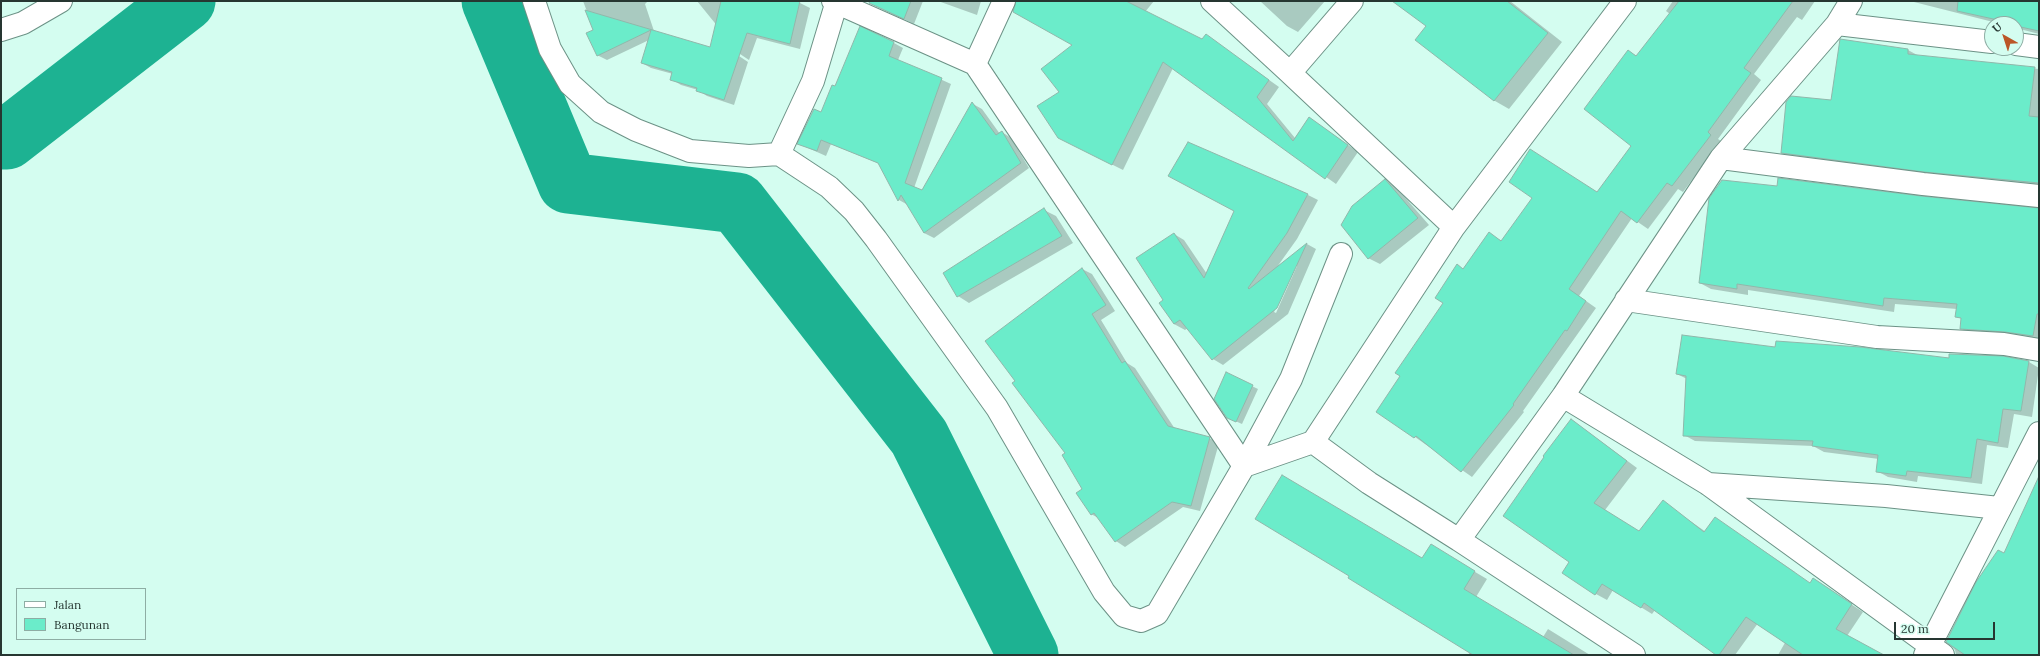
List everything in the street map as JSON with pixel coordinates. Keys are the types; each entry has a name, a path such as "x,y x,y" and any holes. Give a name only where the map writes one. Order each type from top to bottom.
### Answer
{"street":[{"path":"1,30 23,23 61,1"},
{"path":"534,1 550,49 570,84 600,112 636,130 690,151 749,156 779,154 829,187 854,211 876,239 997,408 1057,508 1082,556 1104,592 1124,616 1141,621 1157,614 1244,466 1291,379 1342,254"},
{"path":"975,64 1004,1"},
{"path":"1212,1 1454,227"},
{"path":"1290,73 1352,1"},
{"path":"1244,466 1313,442 1454,227 1625,1"},
{"path":"1460,540 1563,396 1721,158 1837,24 1851,1"},
{"path":"779,154 813,81 836,2 975,64 1244,466"},
{"path":"1837,24 1984,41"},
{"path":"2024,45 2039,47"},
{"path":"1721,158 1923,184 2039,196"},
{"path":"1626,300 1877,337 2004,344 2039,350"},
{"path":"1563,396 1708,484 1933,652 1999,508 2039,433"},
{"path":"1313,442 1369,483 1460,540 1634,655"},
{"path":"1708,484 1886,496 1999,508"}],"building":[{"path":"721,1 800,1 790,44 747,33 724,100 696,91 697,88 670,80 672,72 641,63 651,30 597,56 586,33 593,30 585,10 710,47"},
{"path":"870,1 911,1 904,19 869,3"},
{"path":"1016,1 1126,1 1202,39 1206,34 1269,80 1257,97 1293,141 1309,117 1348,145 1325,179 1163,62 1112,165 1058,138 1037,106 1059,92 1041,69 1072,45 1013,12"},
{"path":"1392,1 1507,1 1548,33 1494,101 1415,40 1426,26"},
{"path":"1679,1 1793,1 1744,68 1751,73 1708,132 1711,135 1672,186 1667,183 1637,223 1621,211 1569,289 1586,301 1567,331 1565,330 1513,404 1514,405 1461,472 1416,436 1414,438 1376,412 1400,376 1395,373 1443,303 1435,298 1457,264 1463,269 1489,232 1501,241 1532,198 1509,182 1530,149 1597,192 1631,146 1584,109 1628,50 1636,56"},
{"path":"1958,1 2039,1 2039,31 2024,28 2024,16 1984,17 1957,11"},
{"path":"860,26 894,42 889,56 942,78 905,183 922,190 972,102 996,135 1002,131 1021,163 924,233 901,195 898,201 878,163 821,140 817,151 797,144 814,109 821,112 832,85 835,86"},
{"path":"1840,39 1908,49 1908,54 2035,67 2029,116 2039,117 2039,183 1924,172 1781,153 1786,102 1791,96 1831,100"},
{"path":"1188,142 1308,194 1287,233 1248,288 1249,289 1307,243 1277,308 1212,360 1180,320 1174,324 1159,303 1163,300 1136,258 1174,233 1204,278 1234,211 1168,176"},
{"path":"1778,178 1921,196 2039,208 2039,314 2037,314 2033,336 2005,332 1960,329 1961,318 1955,317 1957,304 1884,298 1883,306 1737,284 1737,289 1699,283 1709,198 1722,180 1777,186"},
{"path":"1385,179 1418,218 1368,259 1341,225 1352,206"},
{"path":"1044,208 1062,236 957,297 943,273"},
{"path":"1082,268 1106,305 1092,314 1122,363 1125,361 1168,426 1210,437 1191,506 1172,502 1115,542 1094,513 1091,515 1076,493 1082,489 1062,455 1065,453 1012,383 1015,381 985,341"},
{"path":"1682,335 1775,347 1776,341 1860,347 1949,358 1949,354 2003,356 2029,361 2021,411 2003,409 1998,443 1977,439 1971,478 1907,471 1906,476 1876,472 1878,455 1812,446 1813,441 1683,436 1686,376 1676,374"},
{"path":"1226,372 1253,385 1236,422 1227,418 1214,399"},
{"path":"1571,419 1627,461 1594,503 1639,531 1663,500 1704,532 1715,517 1810,583 1813,578 1852,604 1836,629 1884,655 1803,655 1746,617 1719,655 1716,655 1644,603 1641,608 1602,584 1595,595 1562,573 1569,562 1503,516 1544,457 1543,456"},
{"path":"1282,475 1422,558 1431,544 1475,571 1464,589 1574,655 1473,655 1348,578 1349,576 1255,519"},
{"path":"2039,476 2039,655 1965,655 1946,642 1976,582 1998,550 2004,553"}],"waterway":[{"path":"1,139 7,139 185,1"},
{"path":"492,1 568,183 737,203 919,437 1028,655"}]}
